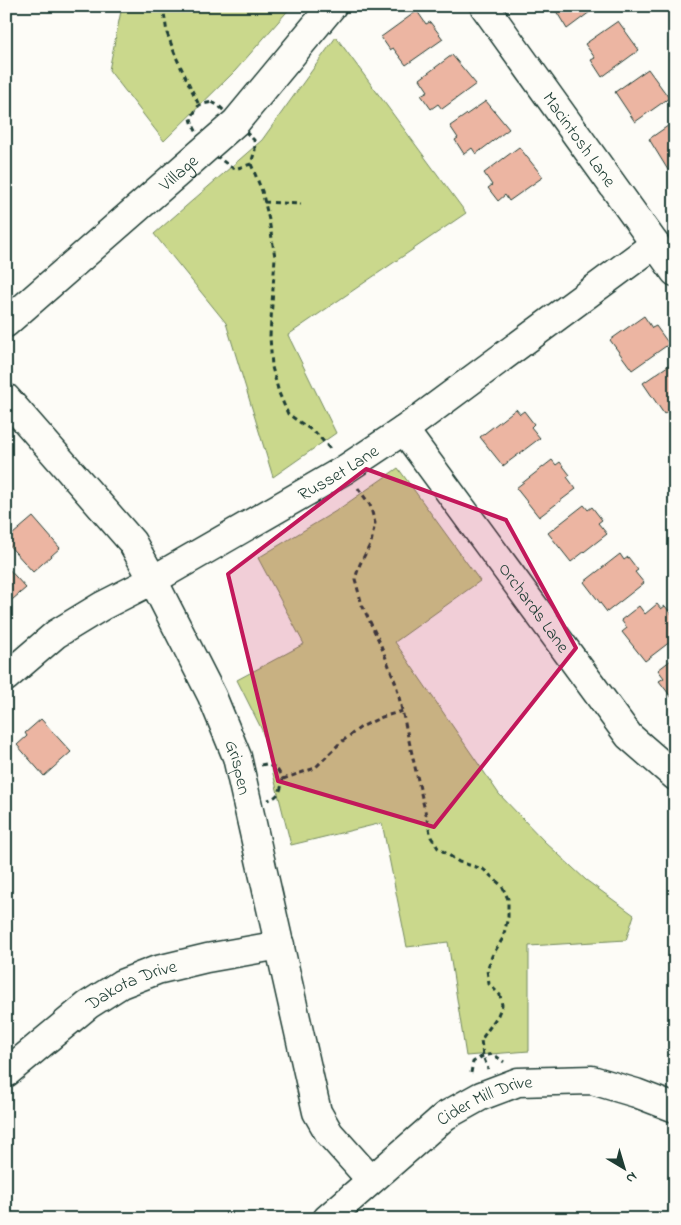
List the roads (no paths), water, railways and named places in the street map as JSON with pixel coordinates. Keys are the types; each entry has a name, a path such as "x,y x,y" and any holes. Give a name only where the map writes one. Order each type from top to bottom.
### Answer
{"street":[{"name":"Village","path":"6,323 236,122 332,6"},
{"name":"Macintosh Lane","path":"484,6 675,272"},
{"name":"Russet Lane","path":"6,677 56,634 102,606 153,580 344,470 404,430 654,244"},
{"name":"Grispen","path":"6,398 132,542 212,696 238,757 317,1112 329,1133 371,1180"},
{"name":"Orchards Lane","path":"404,430 629,736 675,776"},
{"name":"Dakota Drive","path":"6,1073 88,1005 121,984 157,970 207,958 280,945"},
{"name":"Cider Mill Drive","path":"327,1219 445,1116 481,1096 518,1082 592,1080 636,1093 675,1108"}]}
